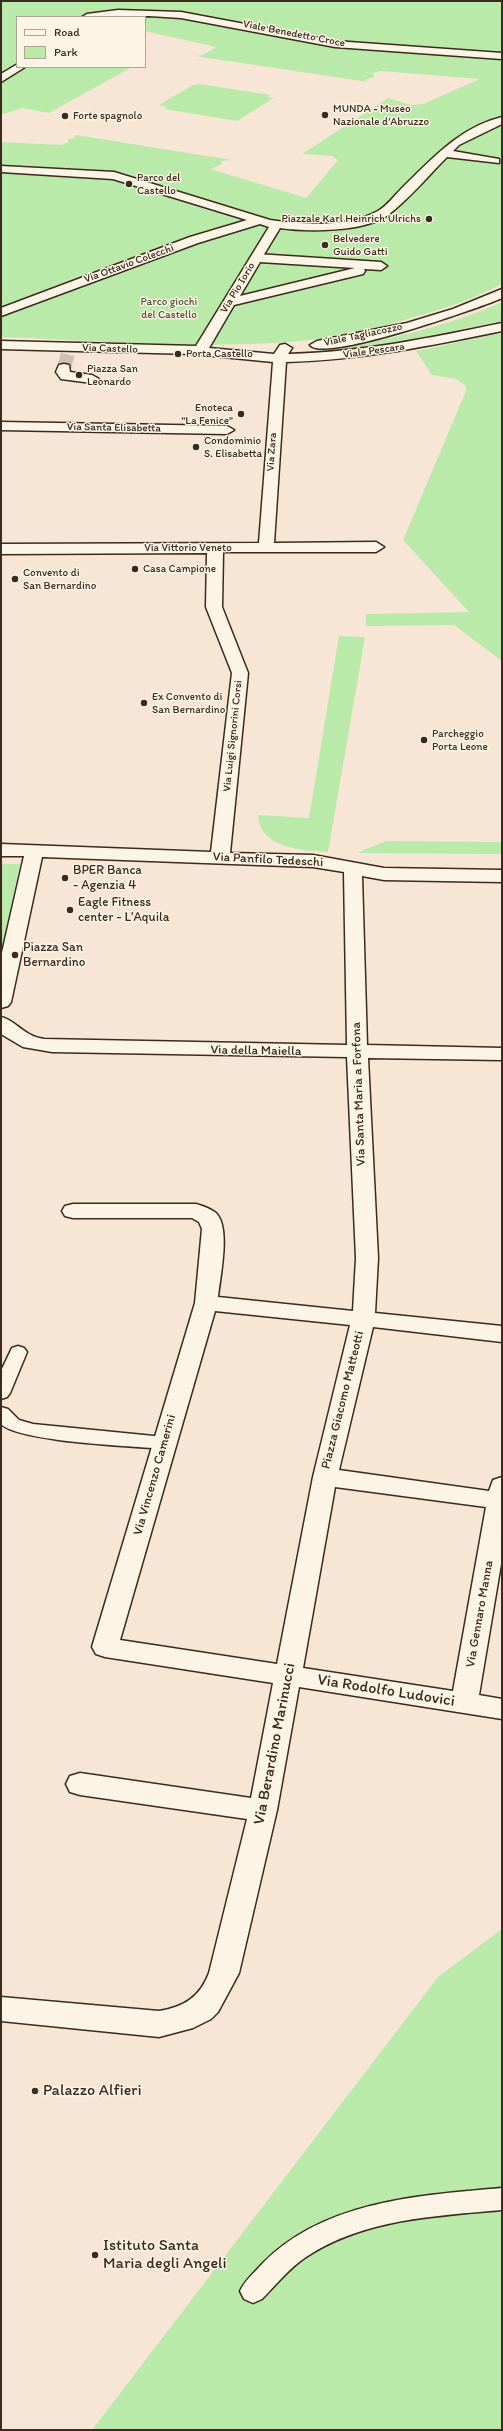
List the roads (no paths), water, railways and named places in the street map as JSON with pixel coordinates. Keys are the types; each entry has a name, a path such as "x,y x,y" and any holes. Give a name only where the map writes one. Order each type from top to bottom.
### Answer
{"street":[{"name":"Viale Benedetto Croce","path":"92,16 125,10 169,10 334,44 502,56"},
{"path":"1,79 18,68"},
{"path":"1,169 114,176 258,221 276,225 333,226 358,222 378,216 387,210 455,143 502,120"},
{"path":"444,153 495,161"},
{"name":"Via Ottavio Colecchi","path":"1,312 194,240 258,221"},
{"name":"Via Pio Iorio","path":"200,351 276,225"},
{"path":"229,302 381,266 256,258"},
{"name":"Viale Tagliacozzo","path":"282,353 393,330 448,314 502,293"},
{"name":"Viale Pescara","path":"220,352 335,356 383,352 502,327"},
{"name":"Via Castello","path":"2,347 69,350 220,352"},
{"name":"Via Zara","path":"266,547 282,353"},
{"path":"64,368 63,374 66,376 92,379"},
{"name":"Via Santa Elisabetta","path":"1,426 227,430"},
{"name":"Via Vittorio Veneto","path":"1,549 376,547"},
{"name":"Via Luigi Signorini Corsi","path":"215,548 214,608 240,672 220,858"},
{"path":"1,850 34,851 1,1002"},
{"name":"Via Panfilo Tedeschi","path":"34,851 320,862 389,874 502,876"},
{"path":"353,868 396,860 502,861"},
{"name":"Via Santa Maria a Forfona","path":"353,868 357,1053 366,1263 365,1305 363,1319"},
{"name":"Via della Maiella","path":"7,1029 30,1043 52,1046 357,1053 502,1054"},
{"name":"Via Vincenzo Camerini","path":"73,1211 190,1210 205,1215 211,1222 213,1229 206,1303 105,1647"},
{"path":"206,1303 363,1319"},
{"name":"Piazza Giacomo Matteotti","path":"501,1496 324,1477 363,1319 502,1334"},
{"name":"Via Berardino Marinucci","path":"1,2009 159,2024 180,2020 199,2012 207,2005 215,1994 224,1973 263,1810 289,1676 324,1477"},
{"name":"Via Gennaro Manna","path":"464,1703 501,1496"},
{"name":"Via Rodolfo Ludovici","path":"105,1647 502,1709"},
{"path":"80,1784 263,1810"}],"lane":[{"path":"1,1393 18,1352"},
{"path":"1,1413 12,1424 33,1430 164,1443"},
{"path":"253,2291 296,2250 325,2232 363,2219 421,2206 502,2199"}],"tunnel":[{"path":"64,368 68,353"}],"place":[{"name":"MUNDA - Museo Nazionale d’Abruzzo","path":"325,115"},
{"name":"Forte spagnolo","path":"65,116"},
{"name":"Parco del Castello","path":"129,184"},
{"name":"Piazzale Karl Heinrich Ulrichs","path":"429,219"},
{"name":"Belvedere Guido Gatti","path":"325,245"},
{"name":"Porta Castello","path":"178,354"},
{"name":"Piazza San Leonardo","path":"79,375"},
{"name":"Enoteca \"La Fenice\"","path":"241,414"},
{"name":"Condominio S. Elisabetta","path":"196,447"},
{"name":"Casa Campione","path":"135,569"},
{"name":"Convento di San Bernardino","path":"15,579"},
{"name":"Ex Convento di San Bernardino","path":"144,703"},
{"name":"Parcheggio Porta Leone","path":"424,740"},
{"name":"BPER Banca - Agenzia 4","path":"65,878"},
{"name":"Eagle Fitness center - L'Aquila","path":"70,910"},
{"name":"Piazza San Bernardino","path":"15,955"},
{"name":"Palazzo Alfieri","path":"35,2091"},
{"name":"Istituto Santa Maria degli Angeli","path":"95,2255"}],"park label":[{"name":"Parco giochi del Castello","path":"169,308"}]}
